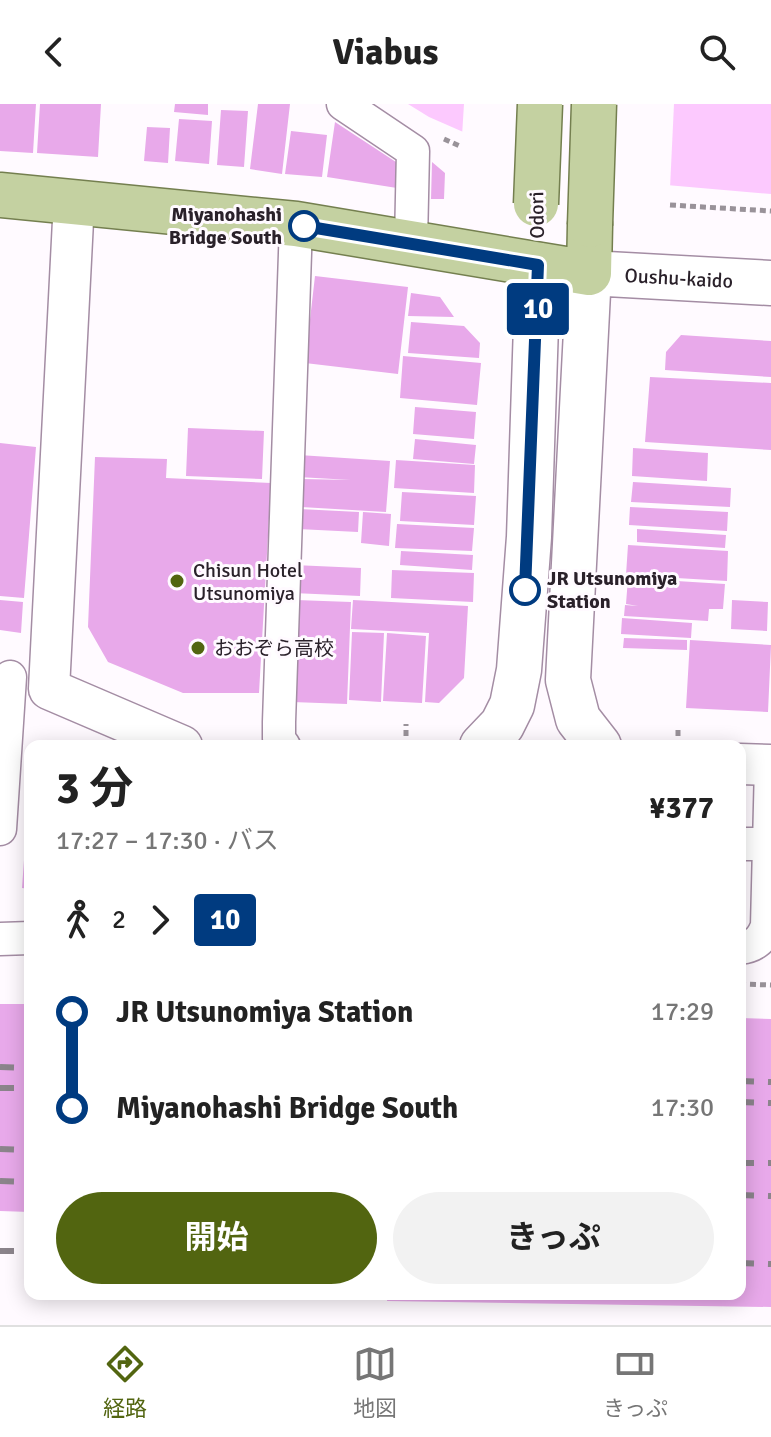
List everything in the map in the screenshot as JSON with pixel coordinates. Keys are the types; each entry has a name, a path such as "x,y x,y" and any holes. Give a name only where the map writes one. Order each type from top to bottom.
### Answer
{"main road":[{"name":"Odori","path":"488,740 502,725 512,705 519,670 530,521 540,104"},
{"path":"594,104 589,273 568,680 578,719 594,740"},
{"path":"0,195 296,224 589,273"},
{"name":"Oushu-kaido","path":"589,273 771,283"}],"street":[{"path":"343,104 413,151 411,242"},
{"path":"49,689 74,201"},
{"path":"280,740 296,224"},
{"path":"0,829 5,676 49,689 168,740"},
{"path":"746,764 771,765 754,844 754,902 764,936 755,944 746,946"},
{"path":"0,939 24,938"}],"path":[{"path":"670,205 771,211"},
{"path":"406,724 406,740"},
{"path":"678,728 678,740"},
{"path":"746,984 771,985"}],"shaded area":[{"path":"408,104 771,104 771,194 586,178 552,171 429,117"}],"pier":[{"path":"464,104 674,104 670,188 585,182 552,175 462,136"}],"building":[{"path":"0,104 36,104 33,153 0,151"},
{"path":"40,104 101,104 98,157 37,153"},
{"path":"175,104 208,104 208,115 174,112"},
{"path":"258,104 290,104 282,174 250,169"},
{"path":"221,110 248,111 244,167 217,165"},
{"path":"179,119 212,121 209,164 175,161"},
{"path":"335,122 399,164 397,188 327,177"},
{"path":"147,127 170,128 168,163 144,161"},
{"path":"291,131 327,135 322,177 285,174"},
{"path":"432,162 445,173 444,199 431,199"},
{"path":"315,276 408,287 398,374 305,363"},
{"path":"411,293 440,297 454,317 408,316"},
{"path":"411,322 464,326 480,343 479,358 408,353"},
{"path":"681,335 771,341 771,377 665,370 666,352"},
{"path":"403,356 481,363 477,405 400,398"},
{"path":"650,377 771,383 771,450 645,442"},
{"path":"415,407 476,412 474,439 413,434"},
{"path":"188,428 264,431 262,479 186,476"},
{"path":"415,439 476,445 474,464 413,459"},
{"path":"0,443 36,447 24,598 0,596"},
{"path":"633,448 708,453 707,481 632,476"},
{"path":"299,455 390,461 386,512 301,507 302,479 351,480 298,477"},
{"name":"Chisun Hotel Utsunomiya","path":"95,457 167,459 166,478 271,483 259,693 183,693 108,662 88,627"},
{"path":"396,460 475,465 474,493 394,488"},
{"path":"633,482 731,488 730,507 631,502"},
{"path":"402,492 476,496 474,525 400,521"},
{"path":"630,507 728,512 727,531 629,525"},
{"path":"299,509 359,512 358,532 298,529"},
{"path":"363,512 391,514 389,546 361,543"},
{"path":"397,524 474,528 472,551 395,548"},
{"path":"637,529 726,535 725,548 637,542"},
{"path":"628,545 728,551 727,581 626,575"},
{"path":"401,551 473,555 472,570 400,565"},
{"path":"294,565 361,568 360,596 293,593"},
{"path":"392,570 474,573 473,602 391,598"},
{"path":"628,578 725,584 723,609 709,609 708,621 624,616 625,605 638,606 626,604"},
{"path":"0,600 23,602 21,633 0,630"},
{"path":"296,600 351,602 347,704 292,702"},
{"path":"353,600 468,606 464,678 439,703 425,702 429,633 351,629"},
{"path":"732,600 768,602 767,631 731,629"},
{"path":"622,618 692,623 691,638 621,634"},
{"path":"352,632 384,633 381,702 349,700"},
{"path":"387,633 426,636 422,703 383,701"},
{"path":"624,638 687,640 687,650 623,648"},
{"path":"690,640 771,645 768,712 686,708"},
{"path":"0,1004 24,1004 24,1212 0,1211"},
{"path":"746,1018 771,1019 771,1307 387,1301 746,1300"}],"railway":[{"path":"0,1067 24,1068"},
{"path":"746,1081 771,1082"},
{"path":"0,1088 24,1088"},
{"path":"746,1102 771,1103"},
{"path":"0,1149 24,1150"},
{"path":"746,1163 771,1163"},
{"path":"0,1181 24,1182"},
{"path":"746,1195 771,1196"},
{"path":"0,1251 24,1251"},
{"path":"746,1263 771,1264"}],"bus line":[{"name":"10","path":"304,226 538,265 537,364 525,590"}],"place":[{"name":"Miyanohashi Bridge South","path":"304,226"},
{"name":"Chisun Hotel Utsunomiya","path":"177,581"},
{"name":"JR Utsunomiya Station","path":"525,590"},
{"name":"おおぞら高校","path":"198,648"}]}
